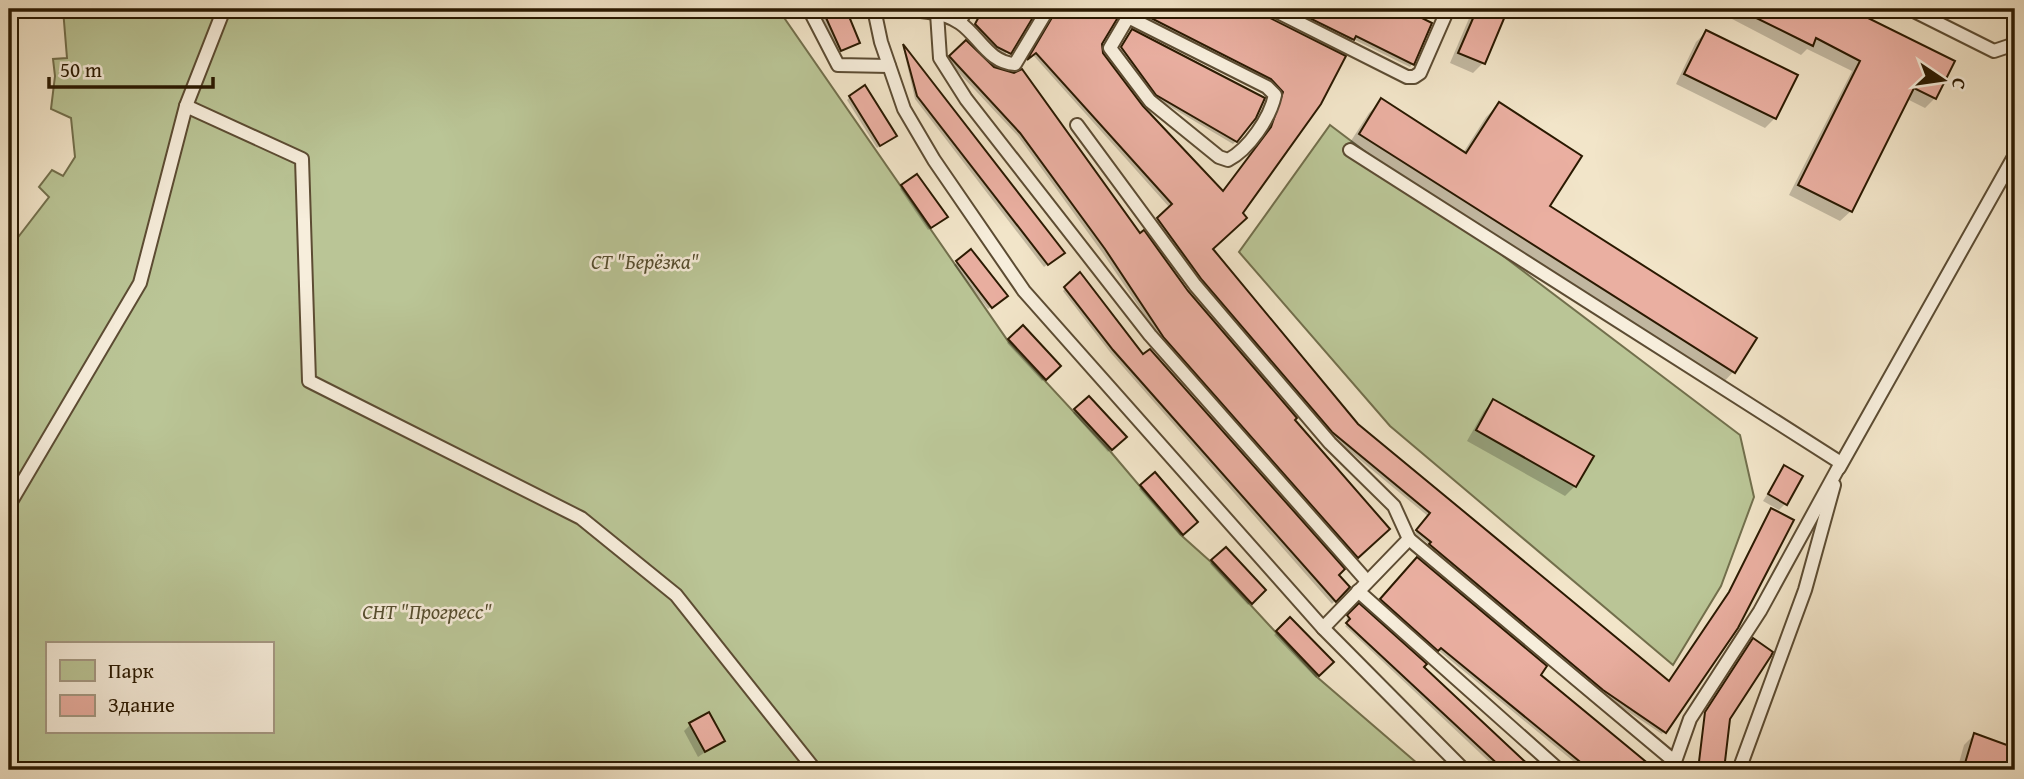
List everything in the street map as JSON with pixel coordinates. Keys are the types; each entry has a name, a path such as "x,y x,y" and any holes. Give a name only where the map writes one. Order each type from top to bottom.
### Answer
{"lane":[{"path":"9,505 140,283 186,106 224,9"},
{"path":"809,9 838,65 889,66"},
{"path":"1048,9 1015,64 1005,64 994,57 959,22 937,13 874,9 904,109 934,160 1024,291 1323,628 1464,770"},
{"path":"959,22 967,9"},
{"path":"1272,9 1407,76 1414,77 1420,72 1444,10"},
{"path":"1910,9 1994,51 2015,44"},
{"path":"937,13 940,58 966,99 1150,335 1362,585 1559,770"},
{"path":"1130,13 1267,87 1275,95 1272,107 1241,153 1228,160 1219,157 1150,101 1110,48 1130,13"},
{"path":"186,106 302,159 309,381 581,518 676,596 815,770"},
{"path":"1077,125 1195,285 1330,443 1394,506 1409,539 1673,766 1690,719 1760,611 2015,155"},
{"path":"1350,150 1841,463"},
{"path":"1739,770 1805,590 1841,463"},
{"path":"1323,628 1409,539"}],"green space":[{"name":"СТ \"Берёзка\"","path":"63,9 778,9 1008,341 1110,451 1182,536 1211,562 1317,677 1425,770 9,770 9,249 49,197 39,187 52,170 63,176 75,157 71,118 51,109 55,76 53,59 67,58"},
{"path":"1330,125 1740,435 1754,497 1721,586 1673,665 1390,426 1239,252"}],"building":[{"path":"822,9 846,9 860,43 841,51"},
{"path":"983,9 1038,9 1011,54 997,47 975,24"},
{"path":"1057,9 1123,9 1102,44 1103,53 1143,106 1223,191 1271,127 1283,92 1271,79 1141,13 1142,9 1263,9 1268,17 1346,56 1321,104 1243,213 1247,218 1213,249 1358,424 1669,681 1729,592 1771,508 1794,520 1738,628 1666,733 1603,690 1429,544 1431,542 1416,530 1430,513 1332,432 1202,280 1157,218 1172,204 1036,53 1027,60"},
{"path":"1291,9 1404,9 1432,23 1414,65 1356,36 1354,40"},
{"path":"1477,9 1508,9 1485,64 1458,53"},
{"path":"1738,9 1850,9 1955,61 1936,99 1914,88 1852,212 1798,185 1860,61 1816,38 1813,46"},
{"path":"1132,29 1265,98 1256,118 1237,142 1156,95 1121,47"},
{"path":"1706,30 1798,75 1776,119 1684,74"},
{"path":"966,40 994,67 1014,73 1022,69 1140,233 1144,230 1188,291 1390,529 1358,558 1164,338 1105,249 1020,133 949,56"},
{"path":"903,44 1065,253 1048,265 917,96"},
{"path":"865,85 897,136 880,146 849,96"},
{"path":"1381,98 1466,153 1499,102 1582,156 1550,206 1757,338 1735,373 1359,134"},
{"path":"917,174 948,217 931,228 901,185"},
{"path":"971,249 1008,296 992,308 956,261"},
{"path":"1080,272 1143,354 1150,349 1345,569 1339,575 1350,587 1336,602 1113,350 1064,287"},
{"path":"1023,325 1061,366 1046,380 1008,339"},
{"path":"1089,396 1127,437 1112,450 1074,409"},
{"path":"1493,399 1594,456 1576,487 1476,430"},
{"path":"1784,465 1803,476 1787,505 1768,494"},
{"path":"1155,472 1198,522 1183,535 1140,485"},
{"path":"1226,547 1266,590 1252,604 1211,560"},
{"path":"1417,557 1547,666 1541,675 1656,770 1590,770 1441,648 1438,651 1380,599"},
{"path":"1359,603 1427,664 1424,667 1534,770 1504,770 1346,623 1350,619 1347,615"},
{"path":"1290,617 1334,662 1319,676 1276,631"},
{"path":"1753,638 1773,652 1730,719 1724,770 1698,770 1705,712"},
{"path":"709,712 725,741 705,752 689,723"},
{"path":"1974,733 2015,748 2015,770 1963,770"}],"park label":[{"name":"СНТ \"Прогресс\"","path":"427,611"}]}
